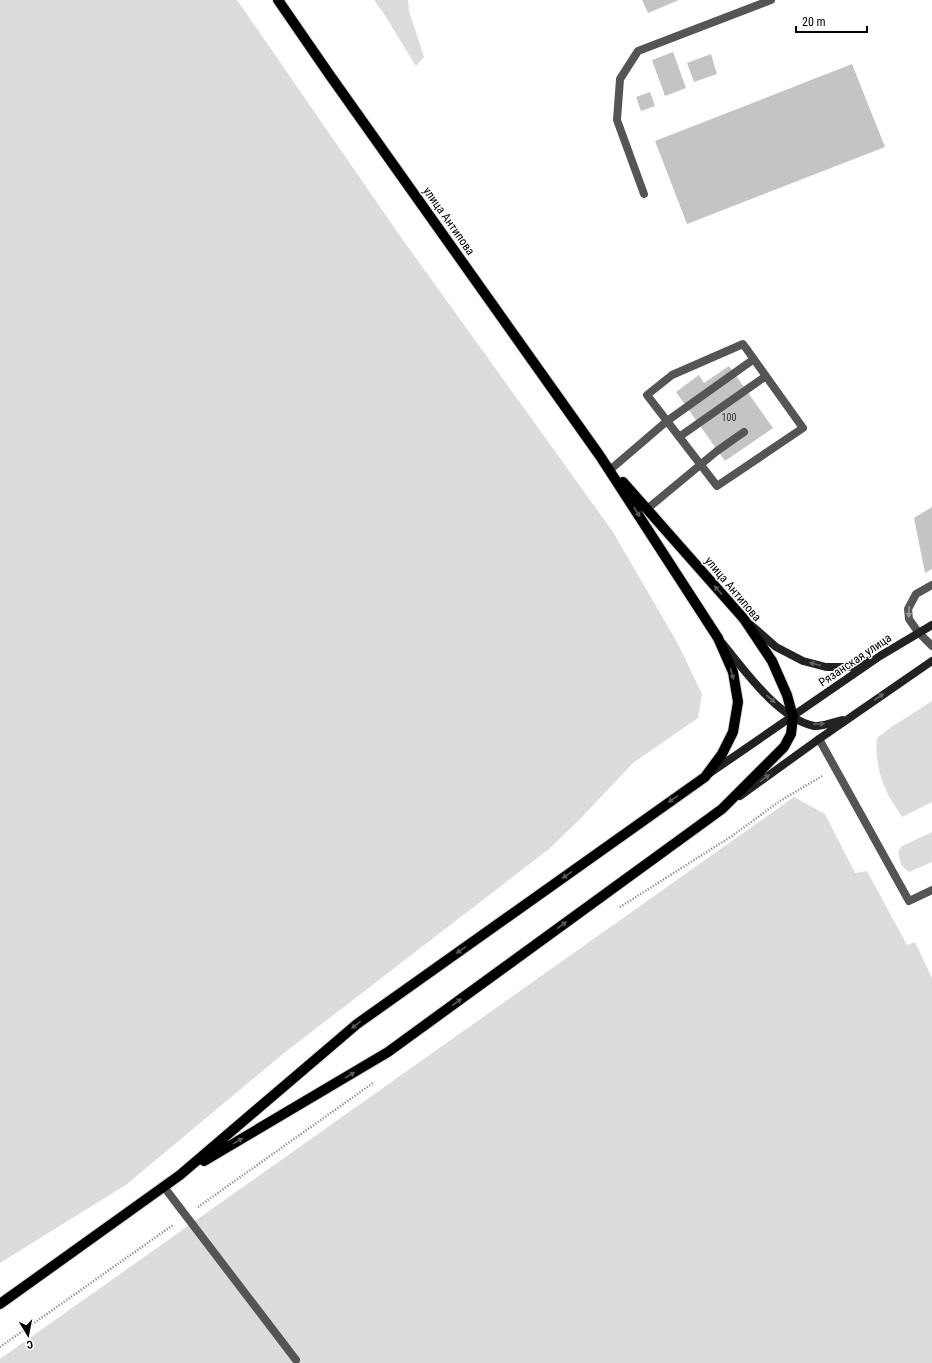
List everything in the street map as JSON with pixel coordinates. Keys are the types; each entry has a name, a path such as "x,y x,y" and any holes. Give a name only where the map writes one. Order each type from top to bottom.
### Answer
{"main road":[{"name":"улица Антипова","path":"180,1175 357,1024 705,777 722,754 733,732 738,702 733,672 718,638 600,456 333,81 278,0"},
{"name":"улица Антипова","path":"180,1175 388,1052 722,809 784,747 790,734 792,717 787,695 772,661 744,619 600,456"},
{"path":"744,619 776,647 803,661 826,667 852,667 880,656"},
{"name":"Рязанская улица","path":"705,777 880,656 932,624"},
{"path":"718,638 765,694 792,717 816,726 846,719"},
{"path":"722,809 846,719 932,661"},
{"path":"0,1304 180,1175"}],"lane":[{"path":"644,194 617,120 620,79 638,51 771,0"},
{"path":"743,344 754,359 803,428 717,486 647,396 672,375 743,344"},
{"path":"611,469 667,421 754,359"},
{"path":"679,437 766,376"},
{"path":"647,509 700,465 744,432"},
{"path":"932,585 916,594 908,609 909,620 918,632 932,646"},
{"path":"819,739 909,901 932,890"},
{"path":"164,1187 296,1360"}],"shaded area":[{"path":"0,0 237,0 400,236 613,532 678,644 702,694 698,718 633,763 549,849 284,1053 127,1184 0,1263"},
{"path":"374,0 408,0 409,11 424,57 416,66 384,14"},
{"path":"932,701 932,802 902,817 889,797 881,778 877,758 877,738"},
{"path":"794,797 825,814 855,873 867,871 907,945 915,942 932,978 932,1363 0,1363 0,1359"},
{"path":"932,832 932,862 909,872 901,865 898,852 902,846"}],"building":[{"path":"642,0 679,0 648,13"},
{"path":"673,52 686,88 665,96 652,60"},
{"path":"711,54 717,74 694,82 687,63"},
{"path":"852,64 885,147 687,224 655,141"},
{"path":"650,92 655,106 641,111 636,97"},
{"path":"729,366 773,428 725,461 676,392 699,375 704,383"},
{"path":"932,507 932,569 925,573 914,518"}]}
